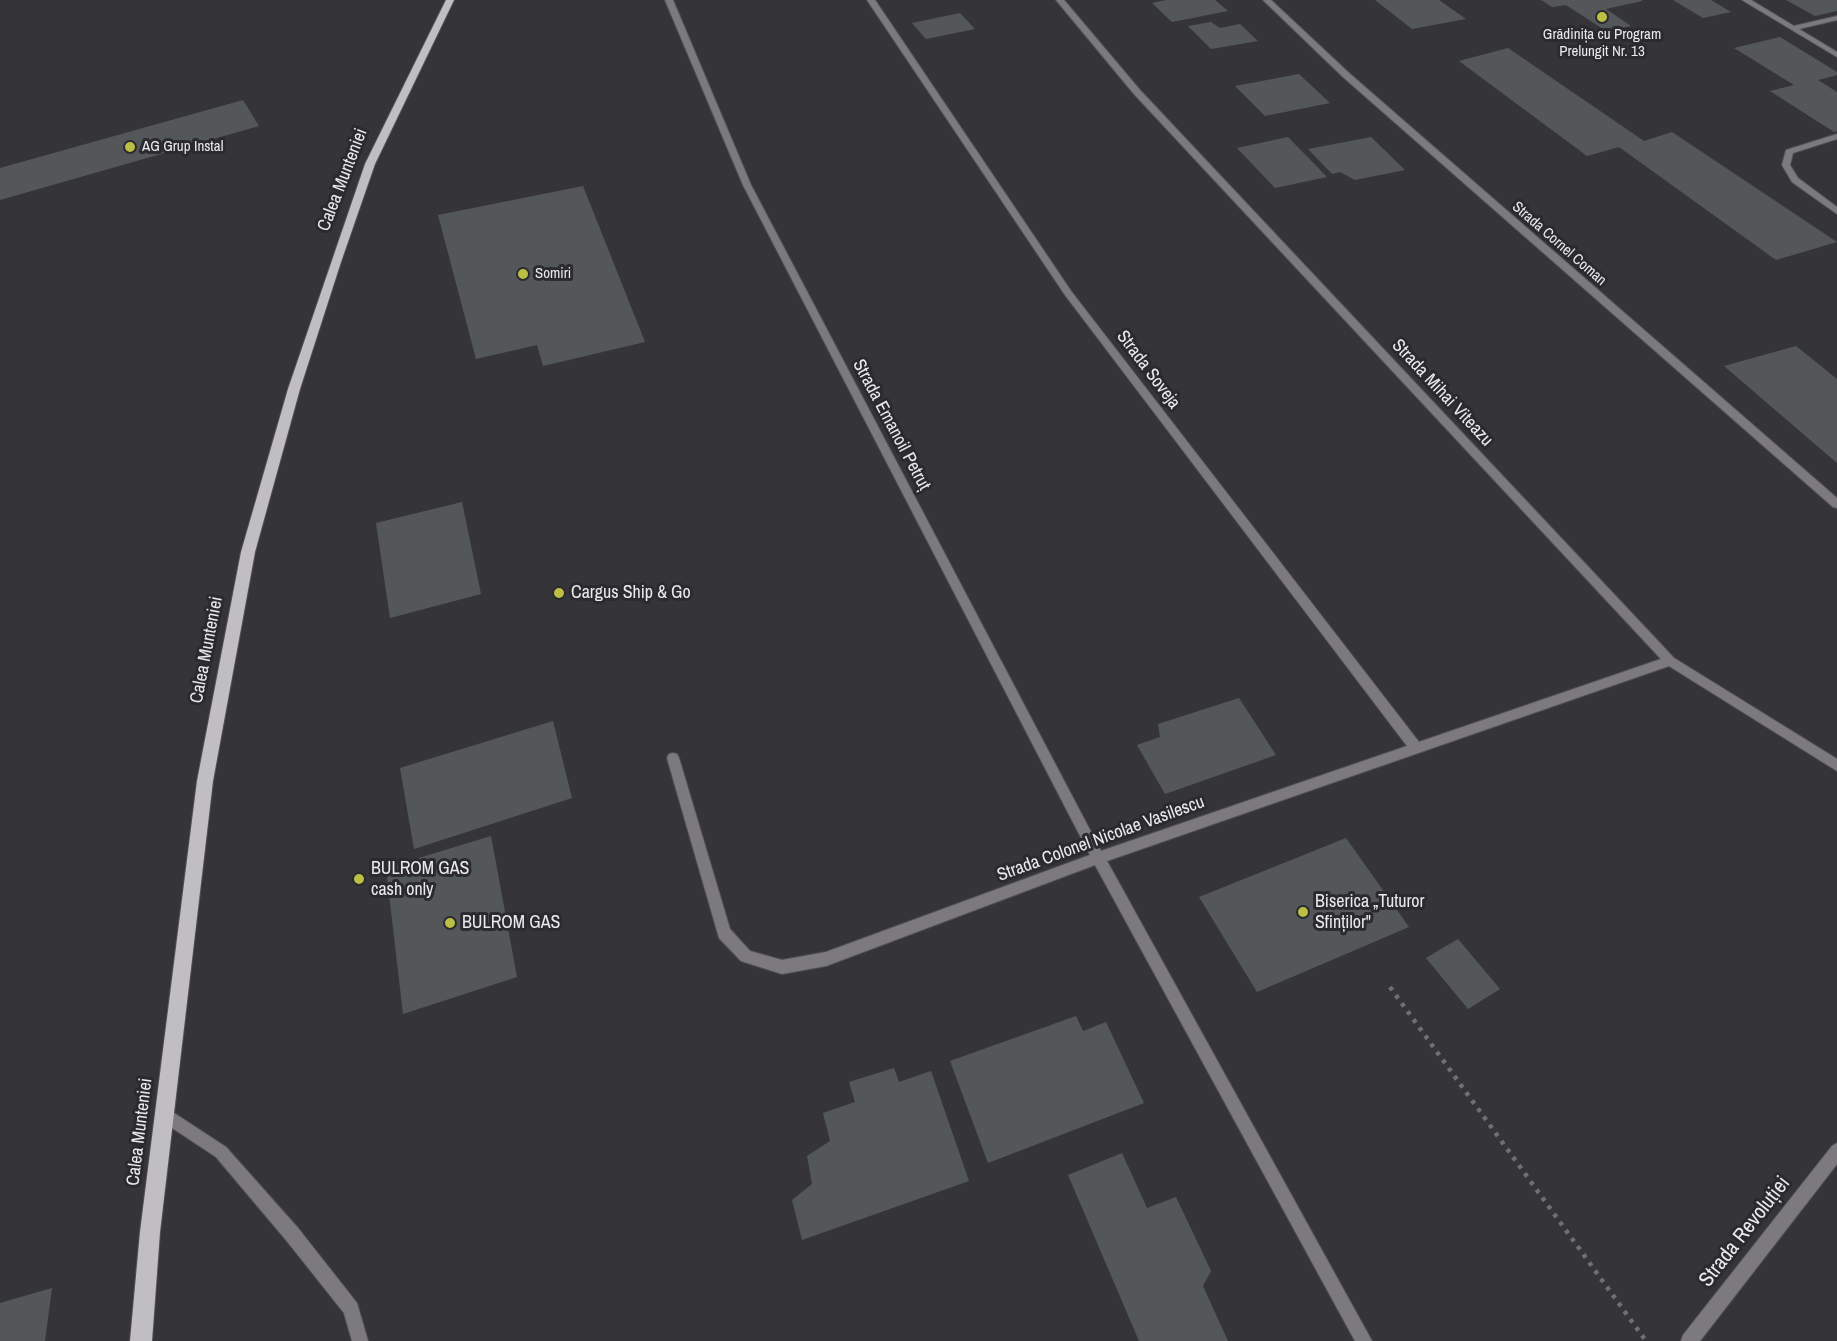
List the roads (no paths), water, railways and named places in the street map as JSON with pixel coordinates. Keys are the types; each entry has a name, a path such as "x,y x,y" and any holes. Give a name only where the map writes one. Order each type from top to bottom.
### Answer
{"main road":[{"name":"Calea Munteniei","path":"141,1341 150,1232 205,781 248,552 294,389 370,164 450,0"}],"street":[{"name":"Strada Emanoil Petruț","path":"669,0 747,185 1098,858 1364,1341"},
{"name":"Strada Soveja","path":"871,0 1068,293 1416,748"},
{"name":"Strada Mihai Viteazu","path":"1060,0 1137,92 1670,661 1837,766"},
{"name":"Strada Cornel Coman","path":"1268,0 1346,75 1837,504"},
{"path":"1746,0 1837,55"},
{"path":"1794,28 1837,18"},
{"path":"1837,136 1789,152 1786,165 1795,180 1837,211"},
{"name":"Strada Colonel Nicolae Vasilescu","path":"673,758 724,933 746,956 782,967 826,959 1098,858 1670,661"},
{"path":"165,1115 222,1152 292,1234 351,1309 360,1341"},
{"name":"Strada Revoluției","path":"1689,1341 1837,1151"}],"place":[{"name":"Grădinița cu Program Prelungit Nr. 13","path":"1602,17"},
{"name":"AG Grup Instal","path":"130,147"},
{"name":"Somiri","path":"523,274"},
{"name":"Cargus Ship & Go","path":"559,593"},
{"name":"BULROM GAS cash only","path":"359,879"},
{"name":"Biserica „Tuturor Sfinților\"","path":"1303,912"},
{"name":"BULROM GAS","path":"450,923"}]}
